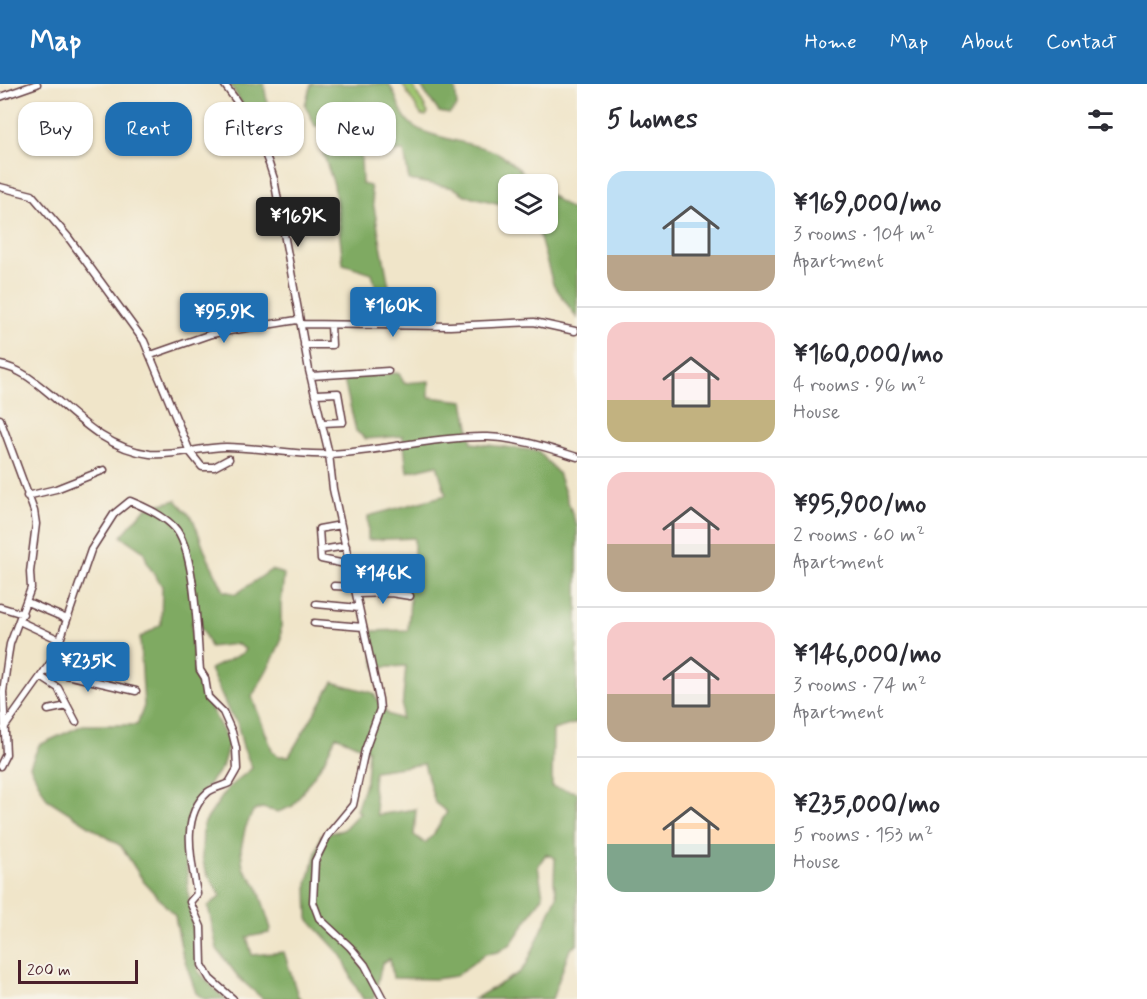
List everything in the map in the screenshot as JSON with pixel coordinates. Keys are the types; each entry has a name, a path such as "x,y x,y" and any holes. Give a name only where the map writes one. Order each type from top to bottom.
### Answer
{"street":[{"path":"0,97 37,84"},
{"path":"224,84 256,134 271,168 304,345 329,454 333,489 380,709 365,750 353,805 328,835 315,861 313,902 319,918 350,947 365,965 383,999"},
{"path":"0,186 32,195 68,237 133,325 152,355 190,452 202,467 214,466 229,459"},
{"path":"152,355 211,334 297,320 302,324 450,326 534,322 575,331"},
{"path":"304,345 332,345 332,325"},
{"path":"0,365 14,368 28,376 86,426 108,441 150,454 225,447 301,454 329,454 459,438 491,437 519,441 577,457"},
{"path":"311,375 388,371"},
{"path":"316,394 338,393 343,422 323,423"},
{"path":"0,419 34,511 36,524 30,572 31,588 8,652 3,692 6,754 0,766"},
{"path":"27,496 56,489 104,470"},
{"path":"4,728 45,670 60,640 91,550 114,514 130,501 174,526 185,545 191,576 200,670 205,678 208,697 228,720 236,747 237,769 229,783 208,792 192,818 189,849 197,894 190,902 201,927 202,965 210,979 233,999"},
{"path":"341,525 319,530 321,559 350,565"},
{"path":"321,550 346,546"},
{"path":"353,577 386,576"},
{"path":"334,586 356,591 410,596"},
{"path":"27,602 67,619"},
{"path":"316,604 359,608"},
{"path":"0,607 22,614"},
{"path":"19,621 60,640"},
{"path":"314,623 363,627"},
{"path":"0,648 8,652"},
{"path":"45,670 136,691"},
{"path":"41,677 58,688 76,722"},
{"path":"48,710 67,706"}],"green space":[{"path":"230,84 264,84 267,102 241,102"},
{"path":"311,84 389,84 404,116 412,125 428,133 496,152 525,174 498,174 498,203 465,195 454,188 409,180 404,151 396,152 396,102 316,102 316,126 305,105"},
{"path":"402,84 412,84 428,113 426,116 421,115"},
{"path":"419,84 455,84 457,107 449,114 439,112"},
{"path":"324,156 361,156 362,184 370,186 395,318 384,319 372,273 343,264 334,185"},
{"path":"558,200 577,214 577,318 553,284 539,234 558,234"},
{"path":"399,373 404,383 429,381 429,397 464,401 472,443 538,451 558,473 577,527 577,723 553,730 552,787 577,792 577,945 570,949 552,999 474,999 519,973 526,965 557,896 554,882 555,858 546,854 538,866 543,896 511,944 498,952 485,954 456,976 435,979 393,978 390,959 382,963 374,999 363,999 343,957 308,919 307,884 321,835 343,830 360,812 356,810 366,781 368,750 336,736 324,761 293,806 278,812 262,808 253,811 245,829 241,849 243,868 258,887 271,929 269,933 247,937 252,955 284,952 298,996 302,999 263,999 239,978 217,949 208,906 221,896 205,870 202,856 203,825 228,788 252,768 243,747 237,722 230,714 210,669 243,653 245,649 237,644 210,647 203,631 192,622 194,675 229,743 222,767 198,798 185,834 188,891 198,971 219,994 228,999 204,999 196,993 182,952 175,916 144,882 121,846 47,799 30,766 39,745 83,725 137,725 144,706 140,638 161,624 162,586 148,565 144,552 121,536 146,508 176,500 193,519 224,591 236,594 271,570 284,574 281,641 252,697 273,752 279,756 289,756 333,682 373,693 387,714 401,719 406,666 375,668 370,631 408,630 410,599 403,590 414,571 414,538 368,540 368,516 446,495 437,465 407,472 403,436 366,439 356,431 343,376","holes":["424,764 435,803 447,812 433,835 425,843 414,835 416,809 377,815 373,786 374,771"]}]}
